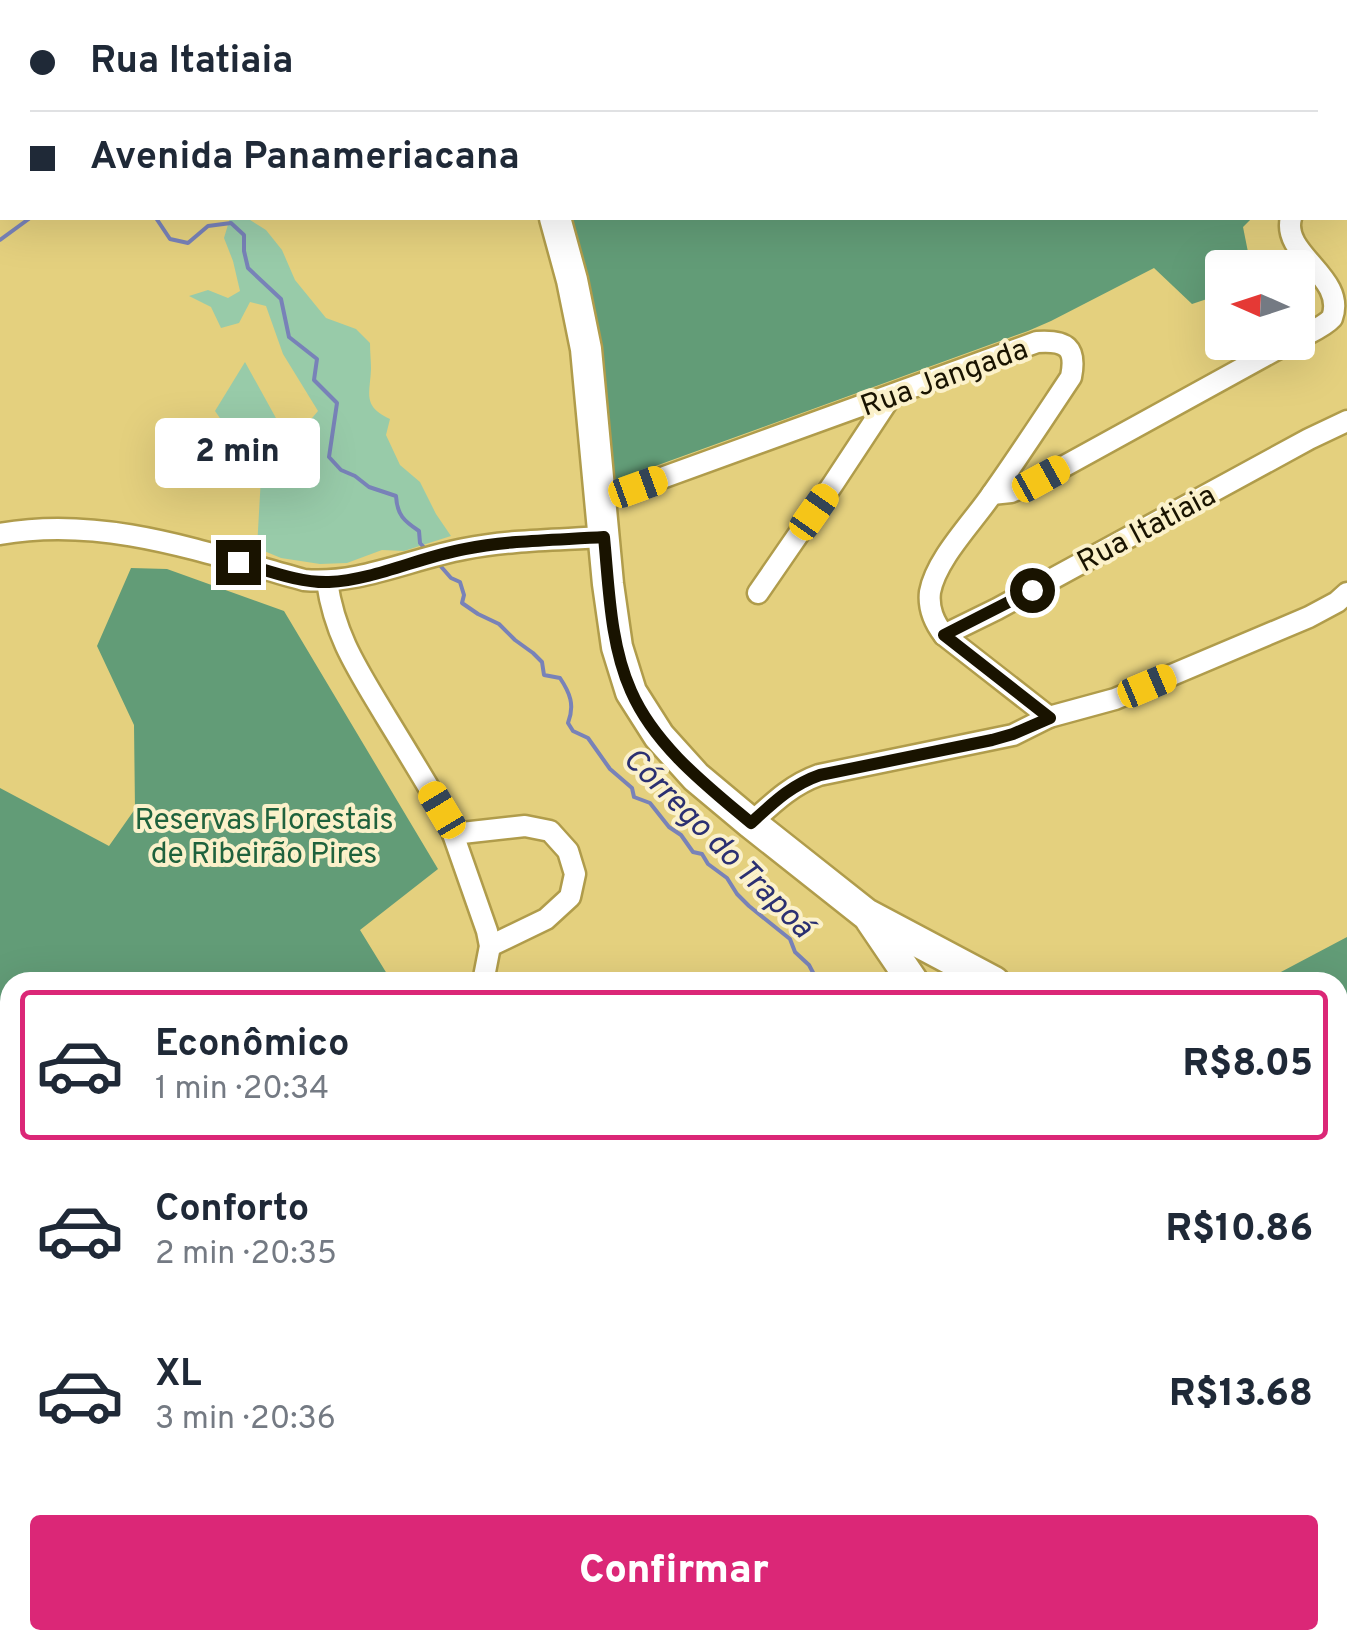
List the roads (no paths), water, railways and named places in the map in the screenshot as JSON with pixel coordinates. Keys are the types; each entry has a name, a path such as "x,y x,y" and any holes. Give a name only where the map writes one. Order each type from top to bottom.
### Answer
{"highway":[{"path":"555,220 586,349 617,647 632,692 659,736 696,777 751,823 866,914 975,972"},
{"path":"866,914 905,972"}],"street":[{"path":"1291,220 1289,231 1305,250"},
{"path":"1315,260 1338,284 1340,295 1332,318 1315,328"},
{"name":"Rua Jangada","path":"601,500 1037,342 1063,344 1071,351 1074,362 1071,378 934,579 931,614 944,635"},
{"path":"992,494 1011,492 1041,479 1257,360"},
{"path":"758,593 891,396"},
{"name":"Rua Itatiaia","path":"944,635 1347,421"},
{"path":"0,534 22,530 90,530 139,536 304,580 327,582 491,544 604,537"},
{"path":"327,582 331,610 353,662 454,834 487,931 490,946 485,972"},
{"path":"751,823 782,794 810,778 992,740 1115,699 1310,617 1347,593"},
{"path":"944,635 1050,718"},
{"path":"454,834 525,826 550,831 568,851 576,874 570,897 546,919 490,946"}],"waterway":[{"path":"0,240 27,220"},
{"name":"Córrego do Trapoá","path":"157,220 170,239 188,243 208,226 231,223 244,235 248,268 281,299 289,337 317,359 314,380 337,403 329,457 341,470 369,487 396,496 400,513 419,531 420,543 427,551"},
{"name":"Córrego do Trapoá","path":"437,562 460,582 462,603 499,624 533,653 542,662 544,675 560,678 570,699 568,723 573,731 588,738 610,769 632,788 634,797 650,803 693,852 702,854 749,906 790,939 795,952 813,972"}],"park label":[{"name":"Reservas Florestais de Ribeirão Pires","path":"264,836"}]}
